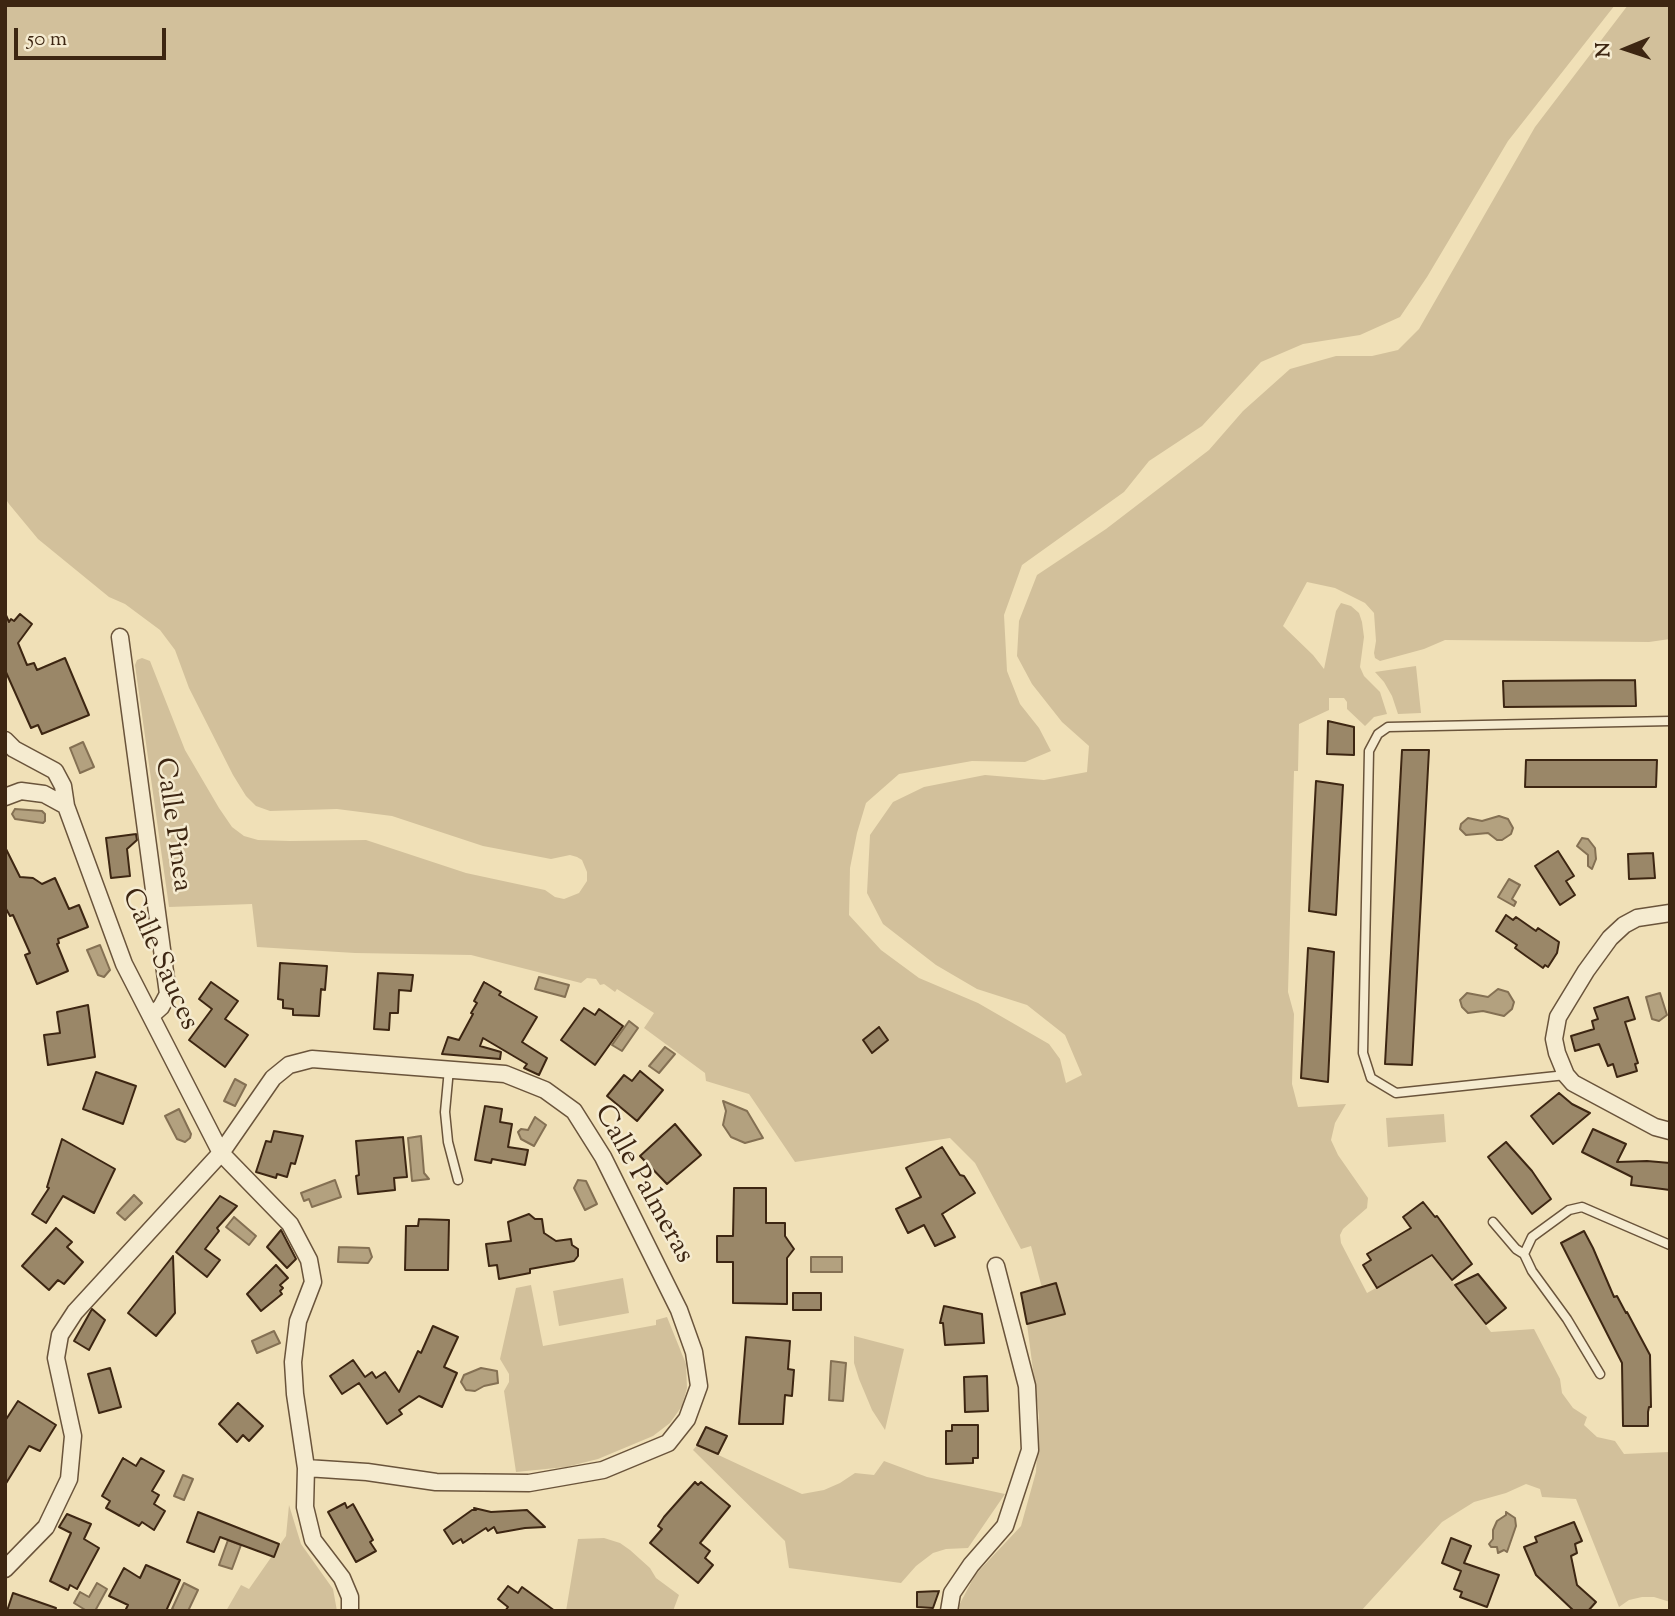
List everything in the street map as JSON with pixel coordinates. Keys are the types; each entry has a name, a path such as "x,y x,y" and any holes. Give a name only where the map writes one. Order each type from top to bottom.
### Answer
{"street":[{"name":"Calle Pinea","path":"120,637 167,994 152,1015"},
{"name":"Calle Sauces","path":"5,740 14,749 55,771 63,786 66,806 124,964 221,1153 290,1224 309,1260 313,1282 298,1321 293,1362 306,1468"},
{"path":"5,797 21,791 44,794 66,806"},
{"path":"1670,913 1637,918 1609,938 1558,1017 1554,1039 1566,1075 1581,1088 1655,1127 1670,1131"},
{"name":"Calle Palmeras","path":"5,1569 46,1527 69,1479 73,1436 56,1357 60,1335 75,1312 221,1153 273,1078 289,1065 312,1059 505,1074 545,1090 574,1111 603,1157 679,1310 694,1352 699,1386 687,1419 668,1443 603,1470 528,1483 436,1482 368,1472 306,1468"},
{"path":"949,1611 952,1593 971,1565 1005,1526 1030,1450 1027,1385 996,1266"},
{"path":"306,1468 305,1507 313,1539 342,1578 350,1597 350,1611"}],"lane":[{"path":"1566,1075 1396,1093 1371,1079 1363,1053 1369,751 1378,734 1388,727 1670,721"},
{"path":"449,1069 445,1112 458,1180"},
{"path":"1524,1254 1532,1237 1569,1210 1582,1207 1670,1245"},
{"path":"1493,1222 1516,1250 1524,1254 1532,1271 1567,1319 1601,1374"}],"shaded area":[{"path":"5,5 1615,5 1508,141 1400,317 1360,335 1303,344 1261,362 1202,426 1149,461 1124,492 1022,565 1004,615 1007,671 1020,704 1039,728 1051,751 1025,762 972,761 899,774 866,803 850,868 849,915 881,950 919,978 978,1003 1049,1044 1060,1059 1066,1083 1082,1075 1065,1035 1027,1005 977,989 936,965 883,924 867,893 870,835 893,802 924,787 985,775 1044,780 1087,772 1089,746 1062,722 1032,684 1017,656 1019,621 1037,575 1106,529 1209,450 1243,411 1290,369 1336,356 1372,356 1398,350 1419,329 1535,127 1628,5 1670,5 1670,639 1649,642 1445,640 1424,649 1380,661 1375,658 1374,653 1374,613 1365,603 1335,588 1307,582 1283,626 1324,669 1336,611 1341,603 1351,606 1359,613 1362,622 1364,637 1360,667 1364,676 1380,692 1387,714 1374,717 1365,726 1347,709 1344,698 1329,698 1329,710 1299,724 1298,771 1294,771 1288,992 1294,1014 1292,1084 1298,1107 1346,1104 1335,1123 1331,1140 1338,1155 1368,1198 1367,1208 1343,1229 1340,1235 1341,1243 1367,1293 1433,1256 1491,1332 1534,1329 1560,1379 1562,1393 1573,1408 1587,1417 1584,1425 1597,1437 1615,1441 1624,1454 1669,1452 1670,1442 1670,1602 1654,1597 1642,1597 1629,1600 1619,1607 1576,1499 1542,1497 1540,1489 1526,1484 1474,1502 1442,1522 1361,1611 956,1611 975,1575 1021,1526 1036,1472 1039,1416 1027,1324 1065,1314 1042,1288 1031,1246 1021,1249 975,1163 950,1138 795,1162 749,1094 706,1081 705,1073 644,1028 654,1013 617,989 615,992 604,984 600,985 596,979 587,978 581,983 471,955 355,953 257,947 252,904 169,907 135,665 137,660 142,658 150,661 185,750 232,827 244,836 258,840 366,840 466,873 545,890 564,899 579,893 587,881 587,872 582,860 577,857 570,855 551,859 483,846 392,816 337,809 270,811 256,806 233,775 189,688 175,650 160,630 125,604 109,597 38,539 9,504 5,498"},
{"path":"1416,666 1421,713 1398,714 1392,696 1375,672"},
{"path":"83,742 94,767 80,773 70,748"},
{"path":"15,809 42,811 45,821 43,823 15,819 12,814"},
{"path":"1499,816 1508,819 1513,828 1511,834 1502,840 1497,840 1488,833 1466,835 1460,829 1461,824 1468,818 1482,821"},
{"path":"1582,838 1588,839 1595,848 1596,859 1592,869 1588,866 1588,855 1577,846"},
{"path":"1509,879 1520,885 1512,899 1516,902 1514,906 1498,897"},
{"path":"100,945 110,970 104,977 98,975 87,950"},
{"path":"539,977 569,985 565,997 535,989"},
{"path":"1498,989 1508,992 1514,1002 1512,1009 1504,1016 1483,1011 1468,1013 1462,1007 1460,1000 1467,993 1488,997"},
{"path":"1660,993 1667,1015 1659,1021 1652,1019 1646,997"},
{"path":"629,1021 638,1028 622,1051 612,1045"},
{"path":"665,1047 675,1054 659,1073 649,1066"},
{"path":"235,1079 246,1085 235,1106 224,1101"},
{"path":"723,1101 747,1111 763,1138 745,1143 731,1137 723,1125 726,1111"},
{"path":"179,1109 191,1134 185,1142 177,1139 165,1116"},
{"path":"1444,1114 1446,1142 1388,1147 1386,1118"},
{"path":"535,1117 546,1125 534,1146 521,1139 518,1132 521,1129 528,1130"},
{"path":"421,1136 424,1173 429,1179 412,1181 408,1138"},
{"path":"335,1180 341,1197 312,1207 309,1199 304,1201 301,1193"},
{"path":"578,1180 586,1181 597,1204 585,1210 574,1188"},
{"path":"134,1195 142,1203 125,1220 117,1213"},
{"path":"234,1217 256,1236 249,1245 226,1227"},
{"path":"339,1247 369,1248 372,1257 368,1263 338,1262"},
{"path":"811,1257 842,1257 842,1272 811,1272"},
{"path":"623,1278 629,1313 559,1326 553,1291"},
{"path":"531,1285 543,1346 656,1325 656,1320 667,1317 686,1364 687,1388 682,1406 670,1423 653,1436 598,1459 566,1467 516,1472 504,1391 509,1382 509,1374 500,1359 516,1288"},
{"path":"274,1331 280,1343 257,1353 252,1341"},
{"path":"854,1336 904,1349 885,1430 872,1410 859,1379 854,1363"},
{"path":"831,1361 846,1363 843,1401 829,1400"},
{"path":"481,1368 497,1371 498,1383 475,1391 466,1390 461,1382 464,1375"},
{"path":"697,1445 802,1494 824,1490 855,1473 874,1475 884,1461 927,1477 1005,1494 968,1548 946,1549 933,1553 916,1566 901,1583 789,1568 785,1541 693,1450"},
{"path":"183,1475 193,1479 184,1500 174,1496"},
{"path":"289,1505 301,1544 333,1589 337,1611 226,1611 241,1585 249,1589 286,1536"},
{"path":"1506,1512 1515,1518 1516,1526 1507,1552 1504,1550 1498,1553 1497,1547 1491,1547 1489,1544 1493,1539 1497,1521 1506,1515"},
{"path":"604,1538 620,1543 630,1550 650,1568 656,1578 679,1595 673,1611 566,1611 578,1539"},
{"path":"228,1540 241,1545 232,1569 219,1565"},
{"path":"97,1583 107,1589 95,1611 87,1611 74,1603 80,1592 89,1597"},
{"path":"184,1583 198,1590 188,1611 177,1611 172,1609"}],"building":[{"path":"5,613 9,622 11,619 14,621 20,614 32,624 18,643 27,665 34,663 37,670 65,658 89,715 42,734 38,725 31,728 5,670"},
{"path":"1635,680 1636,706 1504,707 1503,681"},
{"path":"1328,721 1354,727 1354,755 1327,754"},
{"path":"1402,750 1429,750 1412,1065 1385,1064"},
{"path":"1526,760 1657,760 1656,787 1525,787"},
{"path":"1316,781 1343,785 1336,915 1309,911"},
{"path":"136,834 137,840 127,849 130,876 111,878 106,838"},
{"path":"5,847 20,877 33,878 42,884 55,878 69,909 79,905 88,927 58,939 57,944 68,971 37,984 25,955 30,953 13,915 10,916 5,907"},
{"path":"1558,851 1574,876 1566,881 1575,895 1560,905 1535,866"},
{"path":"1653,853 1655,878 1629,879 1628,854"},
{"path":"1506,915 1513,920 1516,917 1536,931 1538,928 1559,942 1557,953 1548,967 1545,965 1543,968 1496,931"},
{"path":"1308,948 1334,952 1328,1082 1301,1078"},
{"path":"280,963 327,966 325,990 321,989 319,1016 293,1015 293,1009 283,1008 283,1000 278,999"},
{"path":"378,973 413,975 411,991 399,990 398,1013 390,1013 389,1030 374,1029"},
{"path":"211,982 238,1001 225,1019 248,1035 225,1067 189,1040 212,1009 199,999"},
{"path":"484,982 501,992 499,995 537,1017 522,1042 547,1058 539,1075 524,1068 527,1064 483,1038 480,1046 501,1052 500,1059 442,1054 448,1037 459,1040 473,1014 471,1013 477,1003 474,1001"},
{"path":"1628,997 1635,1019 1625,1022 1638,1063 1635,1064 1637,1071 1617,1077 1613,1064 1608,1066 1599,1044 1575,1051 1571,1036 1594,1029 1592,1021 1598,1019 1594,1008"},
{"path":"88,1005 95,1057 48,1065 44,1035 60,1033 57,1012"},
{"path":"584,1008 595,1015 599,1009 623,1026 595,1065 561,1040"},
{"path":"879,1027 888,1040 872,1053 863,1040"},
{"path":"640,1071 663,1090 637,1121 607,1096 624,1075 632,1081"},
{"path":"96,1072 136,1086 123,1124 83,1109"},
{"path":"1559,1093 1572,1104 1590,1113 1553,1144 1531,1116"},
{"path":"485,1106 502,1109 500,1122 512,1124 508,1147 528,1150 525,1165 492,1159 491,1163 475,1160"},
{"path":"675,1124 701,1155 667,1184 640,1156"},
{"path":"1593,1129 1626,1144 1617,1162 1670,1163 1670,1190 1631,1185 1632,1177 1582,1152"},
{"path":"274,1131 303,1136 295,1164 291,1163 287,1177 277,1174 276,1178 256,1172 266,1141 271,1142"},
{"path":"403,1137 407,1177 394,1178 395,1190 358,1194 356,1141"},
{"path":"62,1139 115,1169 94,1213 63,1196 46,1223 32,1214 49,1188 47,1187"},
{"path":"1506,1142 1532,1171 1551,1199 1532,1214 1488,1157"},
{"path":"942,1147 975,1193 942,1214 955,1237 935,1246 924,1225 908,1233 896,1209 921,1197 906,1168"},
{"path":"734,1188 766,1188 766,1223 785,1223 785,1236 794,1249 787,1258 787,1304 733,1303 733,1262 717,1262 717,1236 733,1236"},
{"path":"220,1196 237,1206 217,1228 219,1231 205,1249 220,1260 207,1277 176,1252"},
{"path":"1423,1202 1435,1217 1437,1216 1472,1264 1452,1280 1432,1255 1377,1288 1363,1265 1371,1260 1367,1254 1411,1228 1403,1217"},
{"path":"529,1214 535,1219 542,1219 544,1233 556,1241 571,1239 572,1245 578,1249 578,1256 574,1261 530,1269 530,1273 499,1279 497,1265 489,1266 486,1244 511,1241 508,1222"},
{"path":"419,1219 449,1220 448,1270 405,1270 406,1226 418,1226"},
{"path":"56,1228 72,1242 67,1247 83,1262 64,1284 58,1280 49,1290 22,1266"},
{"path":"281,1230 296,1259 287,1268 267,1247"},
{"path":"1584,1231 1614,1297 1617,1296 1627,1312 1650,1355 1651,1407 1648,1412 1648,1426 1623,1426 1622,1363 1561,1243"},
{"path":"173,1256 175,1313 156,1336 128,1313"},
{"path":"276,1265 288,1278 280,1285 283,1288 280,1291 282,1294 261,1311 247,1294"},
{"path":"1478,1274 1506,1308 1486,1324 1455,1285"},
{"path":"1056,1283 1065,1314 1027,1324 1021,1293"},
{"path":"793,1293 821,1293 821,1310 793,1310"},
{"path":"944,1306 982,1314 984,1343 945,1345 943,1323 940,1323"},
{"path":"92,1309 105,1320 89,1350 74,1341"},
{"path":"433,1326 458,1337 444,1367 457,1373 442,1407 419,1396 399,1410 402,1414 387,1424 359,1383 342,1394 330,1376 353,1360 365,1377 372,1372 376,1378 385,1372 399,1392"},
{"path":"746,1337 790,1341 788,1369 794,1370 792,1396 785,1395 783,1424 739,1424"},
{"path":"110,1368 121,1407 99,1413 88,1374"},
{"path":"987,1376 988,1411 965,1412 964,1377"},
{"path":"18,1401 56,1425 40,1451 29,1446 5,1485 5,1421"},
{"path":"238,1403 263,1426 249,1441 243,1435 237,1442 219,1424"},
{"path":"952,1425 978,1425 978,1458 973,1458 973,1463 946,1464 946,1431 952,1431"},
{"path":"706,1427 727,1436 718,1454 697,1445"},
{"path":"123,1458 136,1466 141,1458 164,1471 152,1491 159,1495 154,1504 165,1511 154,1530 142,1522 139,1526 106,1508 110,1501 102,1496"},
{"path":"695,1482 698,1485 701,1482 730,1506 700,1543 710,1551 705,1558 713,1565 698,1583 650,1543 662,1529 658,1526 664,1517"},
{"path":"345,1503 347,1508 353,1504 373,1540 370,1542 376,1551 356,1562 328,1512"},
{"path":"474,1508 491,1512 527,1510 545,1527 497,1533 494,1527 488,1531 486,1528 463,1543 461,1539 453,1544 444,1530 472,1510 476,1510"},
{"path":"198,1512 279,1544 274,1557 220,1537 214,1552 187,1542"},
{"path":"67,1514 91,1524 84,1539 99,1548 77,1589 70,1585 68,1590 50,1581 71,1533 59,1527"},
{"path":"1574,1522 1582,1541 1575,1544 1577,1553 1571,1556 1577,1585 1596,1602 1588,1611 1574,1611 1536,1575 1524,1547 1537,1542 1535,1537"},
{"path":"1451,1538 1471,1546 1464,1563 1499,1575 1487,1607 1460,1597 1462,1592 1454,1589 1461,1571 1442,1563"},
{"path":"146,1565 180,1580 166,1611 125,1611 128,1605 109,1596 124,1568 140,1578"},
{"path":"508,1586 518,1593 522,1587 555,1611 505,1611 508,1607 498,1599"},
{"path":"939,1591 933,1608 917,1607 917,1592"},
{"path":"13,1593 56,1608 55,1611 7,1611"}]}
